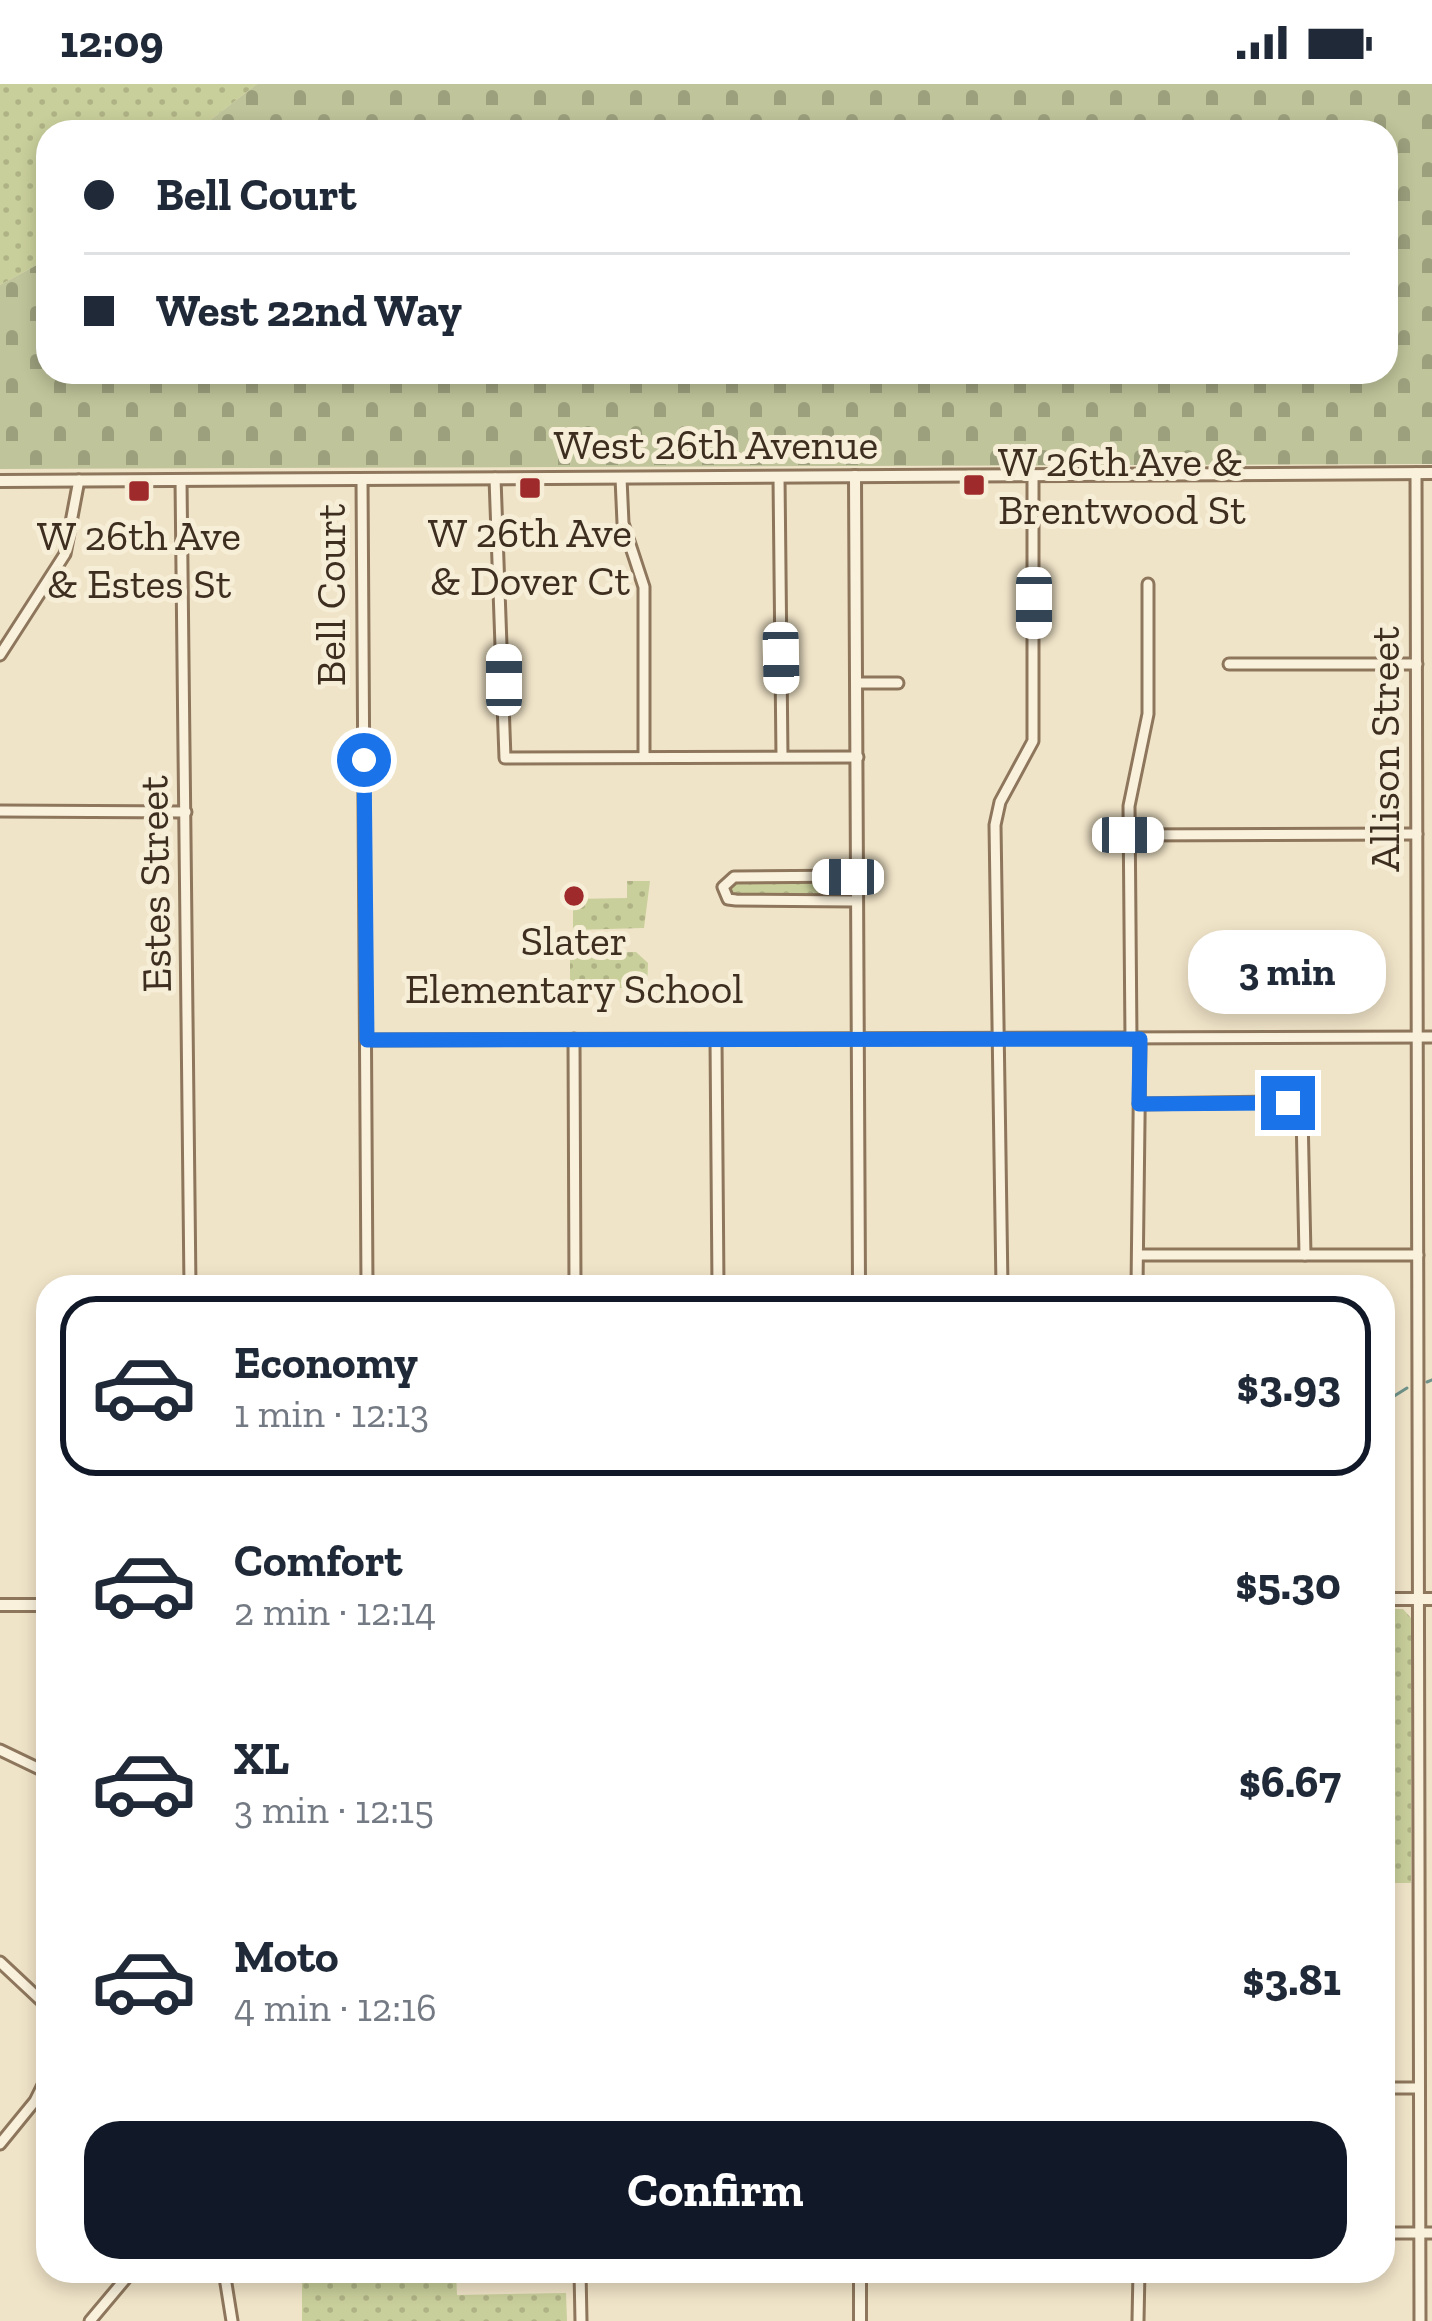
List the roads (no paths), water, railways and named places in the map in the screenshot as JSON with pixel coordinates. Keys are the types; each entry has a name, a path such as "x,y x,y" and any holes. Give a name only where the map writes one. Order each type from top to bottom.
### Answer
{"street":[{"name":"Allison Street","path":"1416,473 1418,1255 1427,1883 1419,2088 1426,2233 1420,2321"},
{"name":"West 26th Avenue","path":"0,481 1432,473"},
{"path":"856,476 859,1275"},
{"path":"1002,1275 995,825 1000,802 1034,741 1033,476"},
{"path":"778,477 782,756"},
{"path":"495,478 505,758 859,757"},
{"path":"621,478 623,523 644,579 644,757"},
{"name":"Bell Court","path":"362,479 367,1275"},
{"name":"Estes Street","path":"181,480 190,1275"},
{"path":"0,655 64,554 79,481"},
{"path":"1137,1275 1139,1104 1128,835 1131,787 1148,714 1148,584"},
{"path":"1229,664 1417,664"},
{"path":"859,683 898,683"},
{"path":"0,811 186,812"},
{"path":"1128,835 1418,834"},
{"path":"856,875 734,877 723,887 728,899 736,900 856,901"},
{"path":"1418,910 1432,909"},
{"path":"367,1040 1432,1037"},
{"path":"574,1039 574,1275"},
{"path":"716,1040 718,1275"},
{"path":"1139,1104 1288,1103 1304,1121 1305,1255"},
{"path":"1138,1255 1418,1255"},
{"path":"1419,1304 1432,1299"},
{"path":"1420,1480 1432,1473"},
{"path":"1395,1599 1426,1599"},
{"path":"0,1605 36,1605"},
{"path":"0,1750 36,1767"},
{"path":"0,1962 36,1996"},
{"path":"1395,2088 1419,2088"},
{"path":"0,2144 36,2100"},
{"path":"1395,2233 1426,2233"},
{"path":"91,2321 122,2283"},
{"path":"226,2283 232,2321"},
{"path":"580,2283 581,2321"},
{"path":"860,2283 860,2321"},
{"path":"1138,2321 1139,2283"}],"waterway":[{"path":"1427,1382 1432,1380"},
{"path":"1395,1396 1407,1388"}],"place":[{"name":"W 26th Ave & Brentwood St","path":"974,485"},
{"name":"W 26th Ave & Dover Ct","path":"530,488"},
{"name":"W 26th Ave & Estes St","path":"139,491"},
{"name":"Slater Elementary School","path":"574,896"}]}
